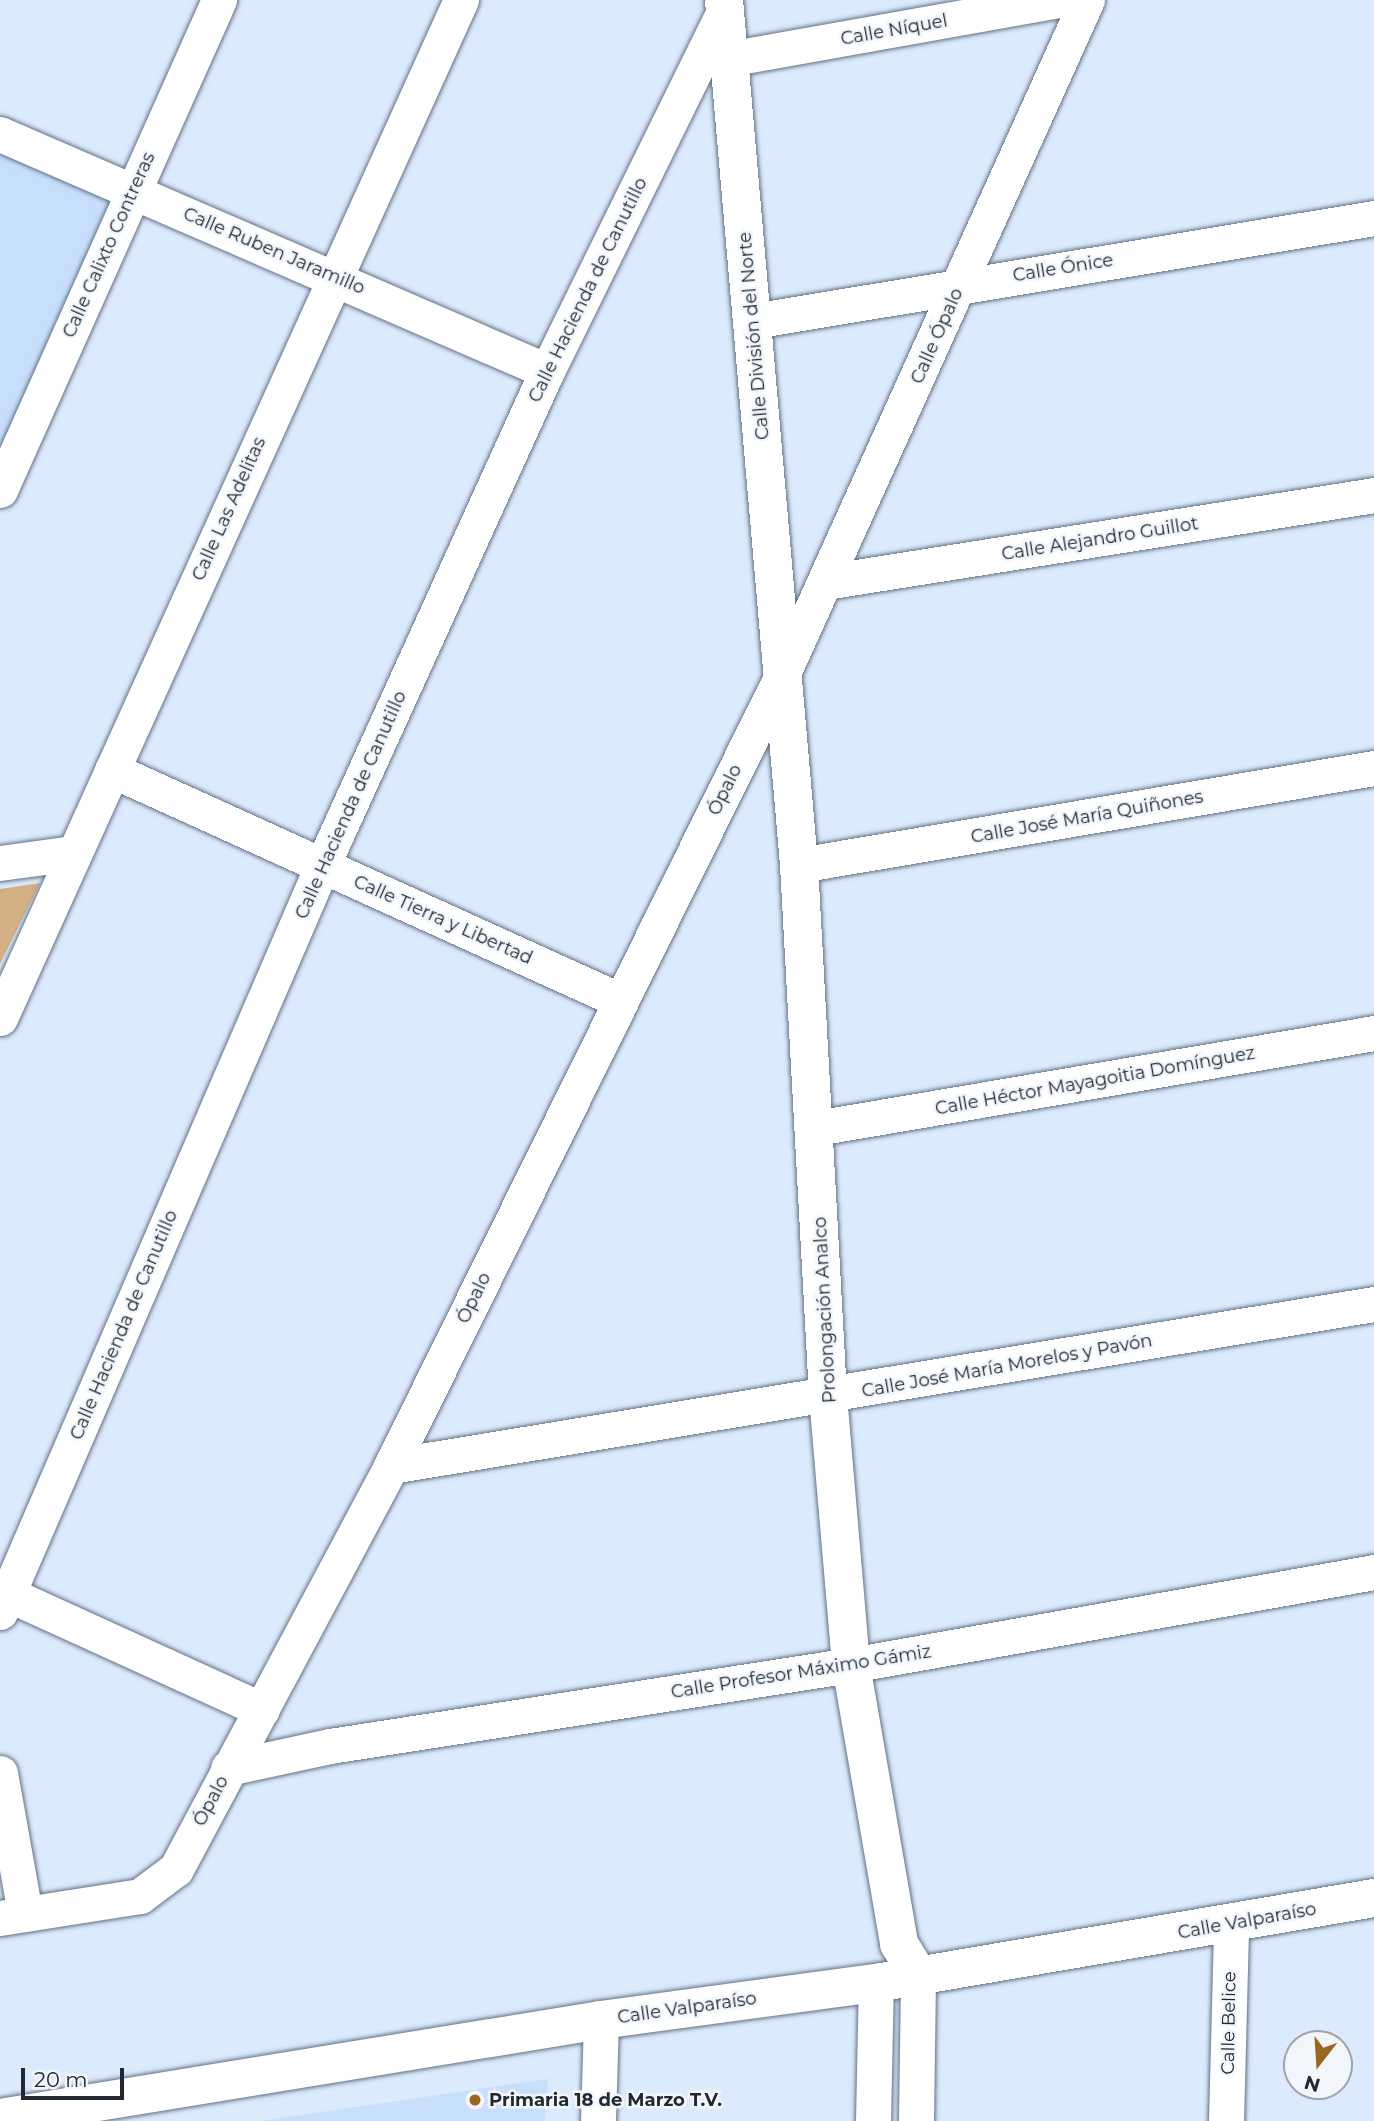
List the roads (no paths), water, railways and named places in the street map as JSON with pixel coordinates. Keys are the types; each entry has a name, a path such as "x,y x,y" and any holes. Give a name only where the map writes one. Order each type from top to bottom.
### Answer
{"street":[{"name":"Calle Calixto Contreras","path":"0,490 219,0"},
{"name":"Calle Las Adelitas","path":"0,1018 461,0"},
{"name":"Calle Níquel","path":"729,59 1060,0"},
{"name":"Calle Ópalo","path":"784,671 1087,0"},
{"name":"Calle División del Norte","path":"725,5 784,671"},
{"name":"Calle Hacienda de Canutillo","path":"4,1603 322,866 547,371 725,5"},
{"name":"Calle Ruben Jaramillo","path":"0,134 334,276 547,371"},
{"name":"Calle Ónice","path":"753,321 960,284 1374,218"},
{"name":"Calle Alejandro Guillot","path":"825,582 1374,495"},
{"name":"Prolongación Analco","path":"784,671 816,1128 828,1396 851,1665 909,1960"},
{"name":"Ópalo","path":"12,1916 130,1898 151,1889 176,1869 391,1466 784,671"},
{"name":"Calle José María Quiñones","path":"799,865 1374,768"},
{"name":"Calle Tierra y Libertad","path":"112,770 621,1001"},
{"path":"0,863 74,853"},
{"name":"Calle Héctor Mayagoitia Domínguez","path":"816,1128 1374,1033"},
{"name":"Calle José María Morelos y Pavón","path":"391,1466 1374,1304"},
{"name":"Calle Profesor Máximo Gámiz","path":"229,1768 330,1746 851,1665 1374,1572"},
{"path":"4,1603 262,1710"},
{"path":"0,1773 12,1916"},
{"name":"Calle Valparaíso","path":"0,2118 601,2020 876,1983 909,1960 1231,1925 1374,1898"},
{"name":"Calle Belice","path":"1227,2121 1231,1925"},
{"path":"909,1960 915,2121"},
{"path":"873,2121 876,1983"},
{"path":"598,2121 601,2020"}],"place":[{"name":"Primaria 18 de Marzo T.V.","path":"475,2100"}]}
